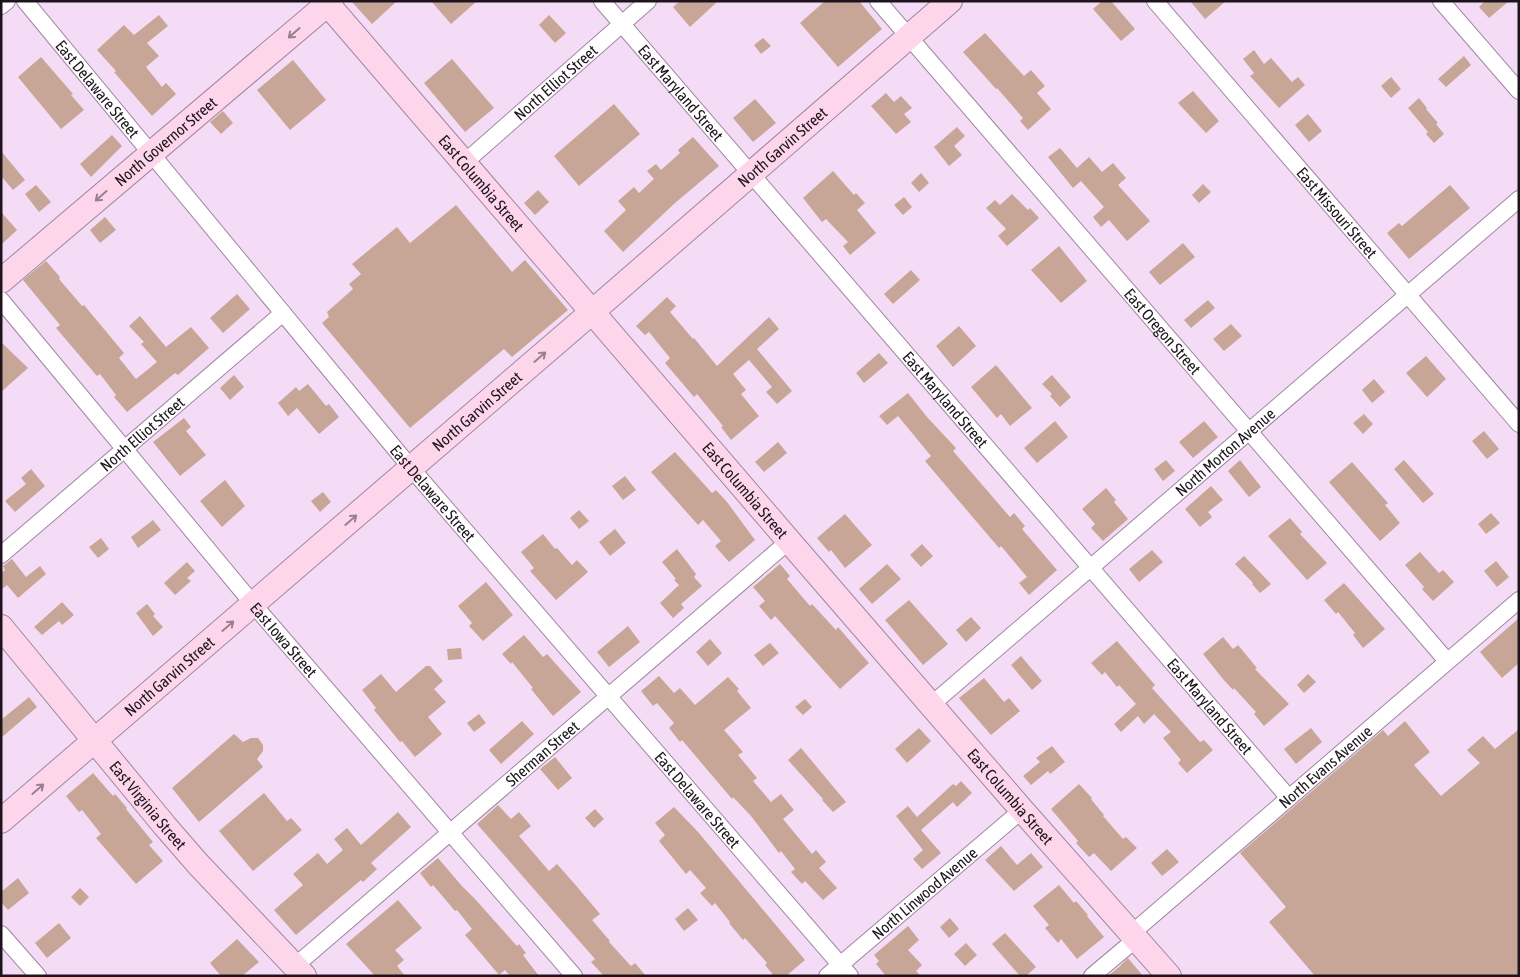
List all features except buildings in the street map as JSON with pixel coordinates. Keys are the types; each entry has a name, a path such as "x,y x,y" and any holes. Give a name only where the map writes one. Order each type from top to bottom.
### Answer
{"main road":[{"name":"North Garvin Street","path":"1,820 592,312 950,1"},
{"name":"North Governor Street","path":"1,281 328,2"},
{"name":"East Columbia Street","path":"328,2 789,541 1169,976"},
{"name":"East Virginia Street","path":"1,627 198,864 299,971"}],"street":[{"path":"1,6 7,1"},
{"name":"East Delaware Street","path":"25,1 411,468 845,970"},
{"name":"East Maryland Street","path":"602,1 1289,798"},
{"name":"North Elliot Street","path":"464,163 648,1"},
{"name":"East Oregon Street","path":"878,1 1447,661"},
{"name":"East Missouri Street","path":"1154,1 1519,424"},
{"path":"1441,1 1519,91"},
{"name":"North Morton Avenue","path":"931,705 1519,199"},
{"name":"East Iowa Street","path":"1,300 253,604 574,976"},
{"name":"North Elliot Street","path":"1,555 283,313"},
{"name":"Sherman Street","path":"299,971 450,832 789,541"},
{"name":"North Evans Avenue","path":"1092,976 1134,936 1289,798 1519,600"},
{"name":"North Linwood Avenue","path":"827,976 845,970 1022,810"},
{"path":"1,934 38,976"}]}
